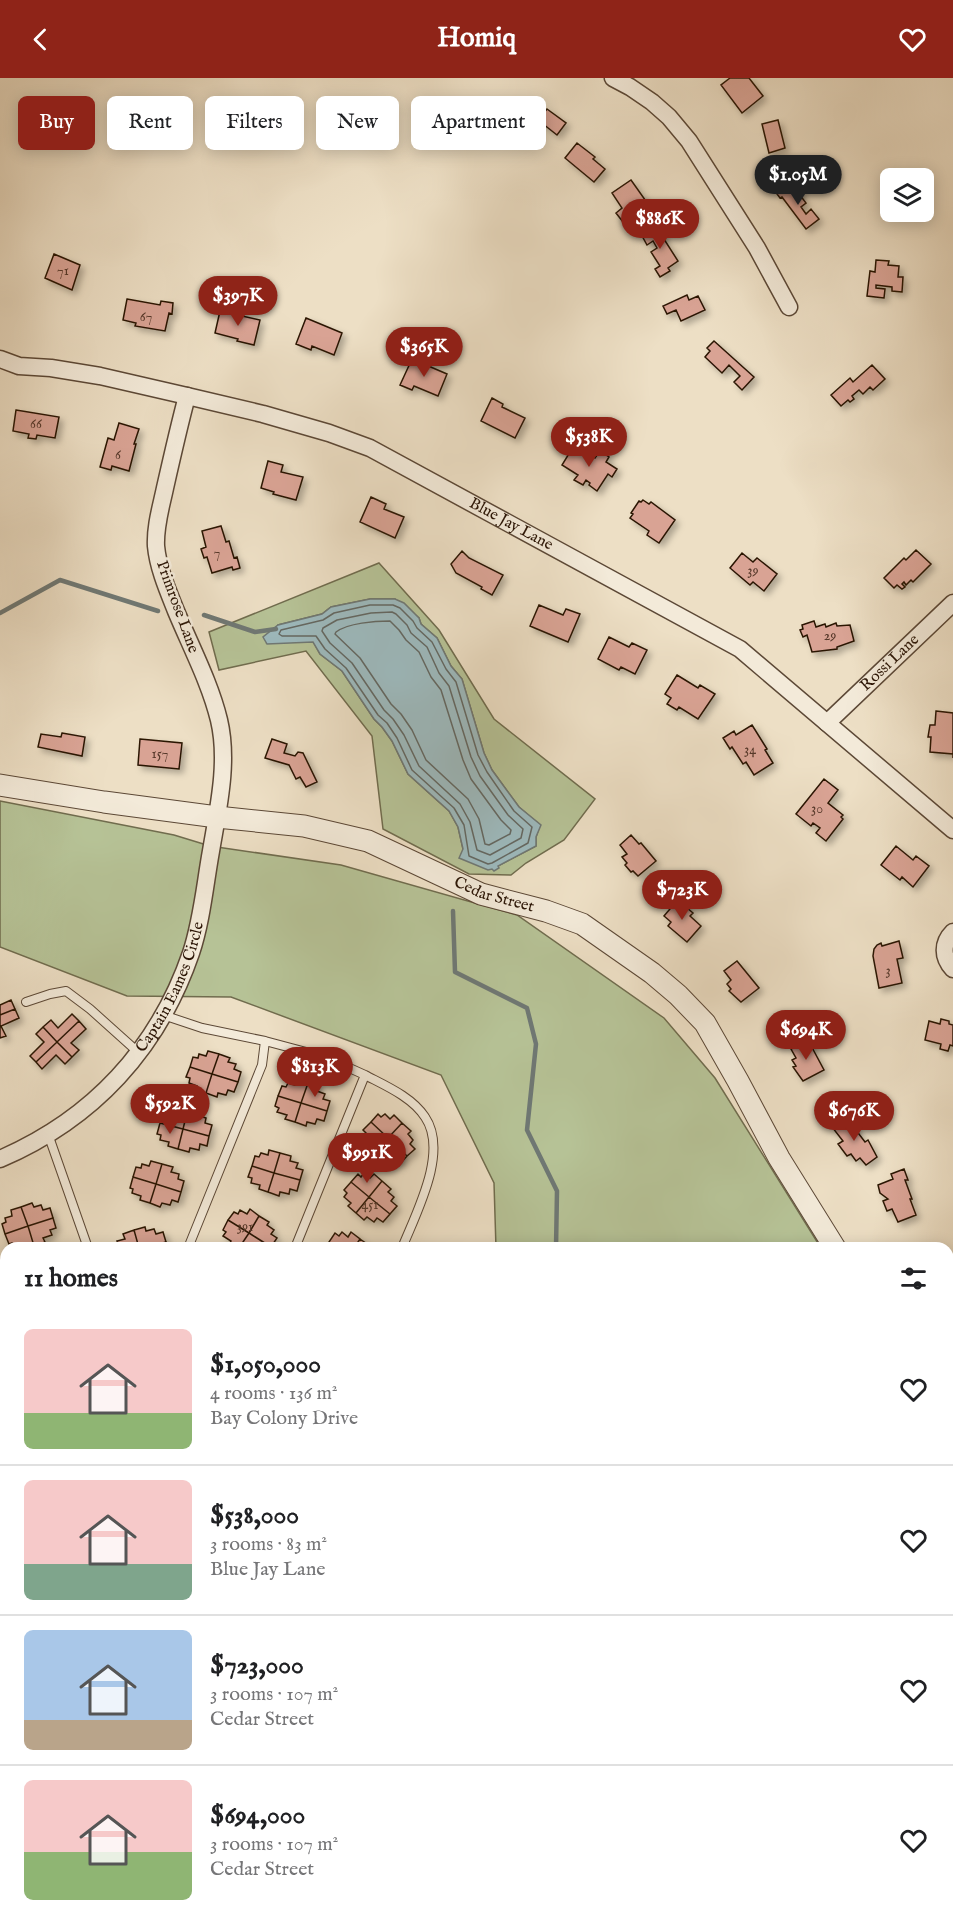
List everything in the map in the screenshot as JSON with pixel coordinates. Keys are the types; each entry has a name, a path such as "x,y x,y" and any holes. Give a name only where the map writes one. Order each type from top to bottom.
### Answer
{"street":[{"path":"613,78 652,102 669,117 689,141 757,248 789,307"},
{"name":"Blue Jay Lane","path":"0,359 19,366 51,368 100,376 187,396 307,426 370,448 747,654 953,830"},
{"name":"Primrose Lane","path":"187,396 157,522 156,546 171,597 207,683 219,721 223,753 217,817"},
{"name":"Rossi Lane","path":"827,723 953,603"},
{"name":"Cedar Street","path":"0,785 104,802 304,826 368,841 481,894 546,911 582,924 678,995 705,1023 779,1158 831,1242"},
{"name":"Captain Eames Circle","path":"0,1159 48,1134 72,1118 101,1094 153,1035 179,983 191,951 200,915 217,817"},
{"path":"953,932 946,941 945,952 953,969"}],"lane":[{"path":"26,1002 66,991 90,1009 139,1053"},
{"path":"163,1015 202,1028 326,1057 399,1093 424,1115 432,1128 435,1150 430,1172 404,1242"},
{"path":"190,1242 262,1065 265,1041"},
{"path":"297,1242 365,1075"},
{"path":"48,1134 86,1242"}],"green space":[{"path":"379,563 439,630 494,719 595,799 564,840 511,875 469,874 383,829 372,736 306,651 219,670 209,632","holes":["370,599 395,599 419,618 421,624 437,638 451,666 462,679 484,753 492,770 519,807 540,825 536,846 498,866 463,849 458,827 449,811 408,774 392,741 374,719 342,671 320,654 313,641 267,643 278,625 322,614 331,607"]},
{"path":"0,801 174,835 210,846 341,865 517,915 664,1018 715,1078 817,1242 496,1242 494,1183 441,1075 231,997 127,996 0,947"}],"water":[{"path":"370,599 395,599 404,603 419,618 421,624 437,638 451,666 462,679 484,753 492,770 519,807 541,825 536,837 536,846 498,866 499,868 494,871 459,858 463,849 458,827 449,811 408,774 392,741 374,719 342,671 320,654 313,642 267,644 263,637 278,625 322,614 331,607"}],"building":[{"path":"730,78 749,78 763,96 742,113 721,85"},
{"path":"546,110 566,123 557,135 546,126"},
{"path":"778,120 785,148 769,153 762,124"},
{"path":"577,143 595,157 593,159 605,169 594,182 565,158"},
{"path":"631,180 648,204 623,222 616,213 622,208 612,193"},
{"path":"791,183 806,203 801,207 806,214 811,209 819,219 806,229 782,197 780,198 777,194"},
{"path":"655,225 678,261 668,268 670,271 660,277 655,269 660,266 651,252 657,248 653,241 647,245 641,234"},
{"path":"54,254 80,265 72,290 45,278"},
{"path":"876,260 889,261 888,265 899,266 898,277 903,277 902,292 892,291 892,287 876,285 876,288 885,289 884,298 867,296 870,271 875,272"},
{"path":"687,295 689,300 698,296 705,310 681,321 676,310 667,314 663,306"},
{"path":"127,299 160,305 161,301 173,303 172,314 169,313 165,331 135,326 136,323 123,320"},
{"path":"220,311 260,320 254,345 215,333"},
{"path":"306,318 342,333 334,355 312,346 311,350 296,344"},
{"path":"714,341 754,377 742,390 734,382 740,376 729,365 722,373 705,357 710,351 707,348"},
{"path":"412,359 447,374 438,396 414,386 412,390 400,385"},
{"path":"872,365 885,379 873,390 870,387 863,394 859,390 852,396 854,399 850,402 848,400 841,406 831,395 850,378 853,382"},
{"path":"492,398 503,404 502,407 525,418 515,438 481,421"},
{"path":"16,410 59,417 55,438 37,435 36,439 28,438 29,434 13,431"},
{"path":"119,423 139,429 129,471 112,466 111,470 100,467 108,438 114,440"},
{"path":"573,447 588,457 589,454 595,458 600,451 609,457 606,462 617,469 612,477 608,474 597,491 586,480 583,485 574,480 578,475 562,465"},
{"path":"268,461 283,465 281,472 303,477 296,500 261,488"},
{"path":"371,497 386,504 384,509 404,517 395,538 360,522"},
{"path":"643,500 649,504 651,502 675,520 659,543 647,535 649,531 630,518 639,501"},
{"path":"221,526 226,542 229,541 240,568 233,570 232,567 212,573 207,557 204,558 201,549 206,547 202,531"},
{"path":"916,550 931,564 913,582 911,580 906,585 904,582 902,584 905,587 902,589 897,585 894,588 884,578 904,558 906,560"},
{"path":"462,551 469,558 503,575 492,595 456,573 451,564"},
{"path":"742,553 753,562 757,558 777,574 764,591 753,582 750,585 730,568"},
{"path":"539,605 563,615 566,609 580,614 568,642 530,626"},
{"path":"814,621 816,627 825,624 826,627 836,623 837,626 850,625 854,641 837,647 837,649 812,652 807,635 803,637 800,630 803,629 802,625"},
{"path":"609,637 629,647 632,643 647,650 635,674 621,667 619,670 598,659"},
{"path":"677,675 698,688 700,685 715,694 698,719 679,707 677,710 667,704 671,698 665,694"},
{"path":"936,711 953,713 953,754 930,752 931,737 928,737 930,725 935,725"},
{"path":"752,725 773,763 754,775 746,762 743,764 723,738 734,731 736,735"},
{"path":"62,733 85,737 82,756 38,747 41,734 61,737"},
{"path":"140,739 182,743 179,769 138,765"},
{"path":"272,739 287,744 284,753 295,756 298,752 303,753 317,782 306,787 300,777 296,779 289,765 265,758"},
{"path":"824,779 838,790 828,803 843,815 841,817 843,819 826,841 816,833 820,828 813,823 811,826 796,814"},
{"path":"631,835 656,861 638,876 625,865 627,863 622,857 627,854 620,845"},
{"path":"896,846 913,860 916,856 929,866 913,887 902,877 900,880 881,865"},
{"path":"680,902 693,913 690,916 701,926 687,942 668,926 671,922 664,916 675,903 677,905"},
{"path":"899,941 903,958 897,959 902,983 879,988 873,956 874,949 881,943 882,946"},
{"path":"737,961 759,988 741,1002 729,991 731,989 727,984 731,980 724,971"},
{"path":"11,1000 15,1009 0,1015 0,1005"},
{"path":"15,1009 19,1018 1,1026 6,1036 0,1038 0,1015"},
{"path":"72,1014 79,1021 57,1042 43,1027 51,1020 58,1028"},
{"path":"941,1019 953,1025 953,1046 950,1045 948,1051 940,1049 941,1044 925,1040 929,1021 940,1024"},
{"path":"79,1021 86,1029 71,1043 79,1050 72,1057 57,1042"},
{"path":"43,1027 57,1042 36,1062 30,1056 44,1042 36,1034"},
{"path":"808,1040 824,1070 803,1081 793,1067 796,1066 792,1060 796,1058 791,1049"},
{"path":"57,1042 72,1057 65,1064 56,1055 42,1069 36,1062"},
{"path":"208,1051 219,1054 212,1074 190,1067 193,1057 198,1058 199,1054 206,1056"},
{"path":"219,1054 230,1058 228,1062 236,1064 234,1069 241,1072 238,1082 212,1074"},
{"path":"190,1067 212,1074 206,1093 196,1090 197,1086 189,1083 190,1078 186,1077"},
{"path":"212,1074 238,1082 234,1092 228,1090 226,1095 218,1093 217,1097 206,1093"},
{"path":"297,1080 308,1083 301,1103 278,1096 282,1086 286,1087 288,1083 295,1085"},
{"path":"308,1083 319,1087 317,1091 325,1094 323,1099 330,1101 327,1111 301,1103"},
{"path":"278,1096 301,1103 295,1122 285,1119 287,1115 277,1112 279,1108 275,1106"},
{"path":"301,1103 327,1111 324,1121 317,1119 315,1124 307,1122 306,1126 295,1122"},
{"path":"178,1106 188,1109 183,1129 160,1123 163,1113 168,1114 169,1110 176,1112"},
{"path":"188,1109 200,1112 199,1116 206,1118 205,1123 212,1125 209,1136 183,1129"},
{"path":"378,1114 381,1117 385,1114 390,1119 394,1115 402,1123 388,1138 371,1122"},
{"path":"846,1117 865,1142 868,1140 877,1157 866,1165 860,1158 856,1161 851,1154 847,1156 838,1144 843,1141 832,1127"},
{"path":"371,1122 388,1138 374,1153 366,1146 369,1143 363,1136 366,1133 363,1130"},
{"path":"160,1123 183,1129 178,1149 168,1146 169,1142 160,1140 161,1135 157,1134"},
{"path":"402,1123 411,1131 408,1134 413,1140 410,1144 415,1149 407,1156 388,1138"},
{"path":"183,1129 209,1136 207,1146 200,1144 199,1150 190,1148 189,1152 178,1149"},
{"path":"388,1138 407,1156 400,1164 395,1160 391,1164 385,1158 382,1161 374,1153"},
{"path":"269,1150 280,1153 274,1173 252,1166 255,1156 259,1157 261,1153 268,1155"},
{"path":"280,1153 291,1156 290,1161 298,1163 296,1168 303,1170 300,1180 274,1173"},
{"path":"151,1161 162,1164 156,1184 133,1177 136,1167 141,1168 142,1164 149,1166"},
{"path":"162,1164 173,1167 171,1172 179,1174 178,1179 184,1181 181,1192 156,1184"},
{"path":"252,1166 274,1173 268,1192 259,1189 260,1185 251,1183 252,1178 248,1177"},
{"path":"904,1169 908,1180 905,1180 916,1215 898,1222 892,1209 887,1211 883,1201 888,1199 880,1193 878,1185 893,1179 891,1174"},
{"path":"274,1173 300,1180 297,1191 290,1189 289,1194 280,1192 279,1196 268,1192"},
{"path":"364,1173 370,1178 374,1174 382,1181 369,1197 351,1182 358,1174 361,1177"},
{"path":"133,1177 156,1184 150,1203 140,1200 141,1196 132,1193 133,1189 130,1188"},
{"path":"382,1181 391,1189 388,1192 394,1197 391,1201 397,1206 390,1214 369,1197"},
{"path":"351,1182 369,1197 356,1213 348,1206 351,1203 344,1197 347,1193 344,1190"},
{"path":"156,1184 181,1192 178,1202 172,1200 170,1205 162,1203 160,1207 150,1203"},
{"path":"369,1197 390,1214 383,1222 377,1218 374,1222 367,1217 364,1220 356,1213"},
{"path":"32,1203 34,1207 41,1205 43,1210 50,1208 53,1218 28,1226 21,1207"},
{"path":"21,1207 28,1226 5,1234 2,1224 6,1222 5,1218 12,1216 11,1210"},
{"path":"250,1209 259,1216 249,1233 228,1220 234,1212 238,1214 240,1210 247,1214"},
{"path":"259,1216 269,1222 267,1225 274,1230 271,1234 277,1238 274,1242 263,1242 249,1233"},
{"path":"53,1218 56,1228 50,1230 52,1235 43,1238 45,1242 33,1242 28,1226"},
{"path":"228,1220 249,1233 243,1242 230,1242 223,1236 226,1232 223,1230"},
{"path":"28,1226 33,1242 8,1242 5,1234"},
{"path":"145,1227 146,1231 154,1229 156,1234 163,1232 166,1242 137,1242 134,1230"},
{"path":"134,1230 137,1242 117,1242 125,1239 123,1234"},
{"path":"342,1232 348,1237 351,1232 360,1239 358,1242 329,1242 335,1233 339,1236"},
{"path":"249,1233 263,1242 243,1242"}],"waterway":[{"path":"0,613 60,580 158,611"},
{"path":"204,615 255,632 276,629"},
{"path":"453,911 455,972 527,1008 536,1044 527,1130 557,1191 556,1242"}]}
